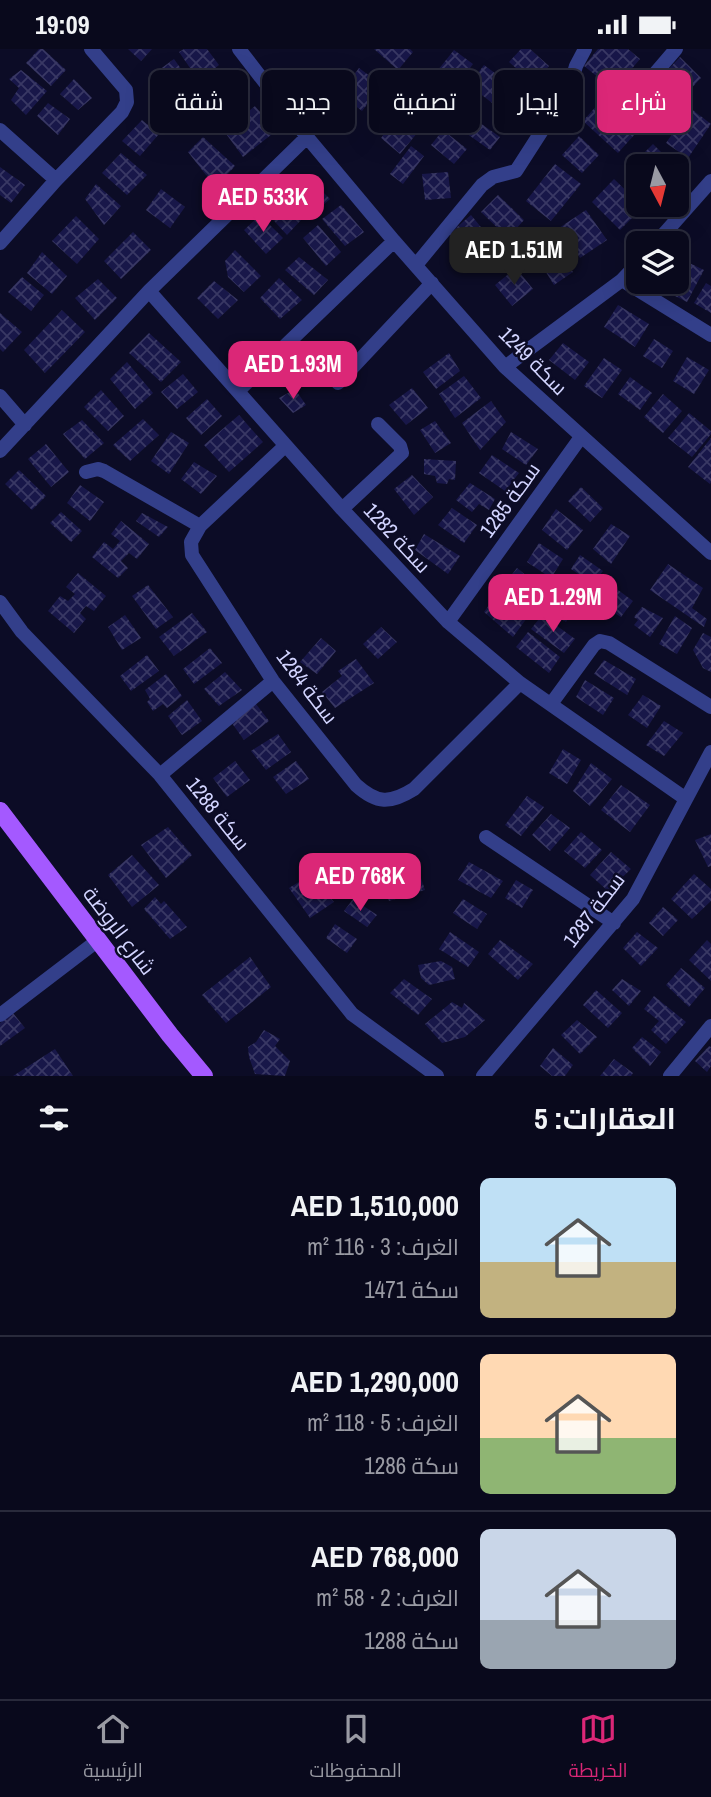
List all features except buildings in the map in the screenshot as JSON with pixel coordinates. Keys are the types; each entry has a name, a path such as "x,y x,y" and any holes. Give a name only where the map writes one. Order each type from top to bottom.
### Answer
{"main road":[{"name":"شارع الروضة","path":"0,811 97,941 204,1076"}],"street":[{"path":"0,243 122,112 127,102 126,90 90,49"},
{"name":"سكة 1249","path":"239,49 307,137 394,241 506,366 711,553"},
{"path":"416,265 482,185 493,177 516,171 570,87 576,66 585,49"},
{"path":"658,70 676,49"},
{"path":"0,130 56,180"},
{"path":"0,451 149,291 307,137"},
{"path":"667,231 711,181"},
{"path":"238,391 394,241"},
{"path":"506,366 626,276"},
{"path":"622,280 711,335"},
{"path":"338,383 432,283"},
{"name":"سكة 1282","path":"149,291 285,446 448,622 520,683 686,799"},
{"path":"0,396 25,425"},
{"path":"342,509 402,453 400,446 378,424"},
{"name":"سكة 1285","path":"448,622 581,437"},
{"path":"86,472 98,469 104,471 200,526 285,446"},
{"name":"سكة 1284","path":"200,526 191,542 192,555 197,565 273,681 356,785 367,795 382,800 399,799 414,789 520,683"},
{"name":"سكة 1288","path":"0,602 22,632 160,775 352,1014 437,1076"},
{"path":"551,704 594,645 600,641 609,643 711,707"},
{"path":"160,775 273,681"},
{"name":"سكة 1287","path":"483,1076 633,899 711,752"},
{"path":"486,837 614,923"},
{"path":"0,1015 97,941"},
{"path":"678,1073 711,1026"}]}
